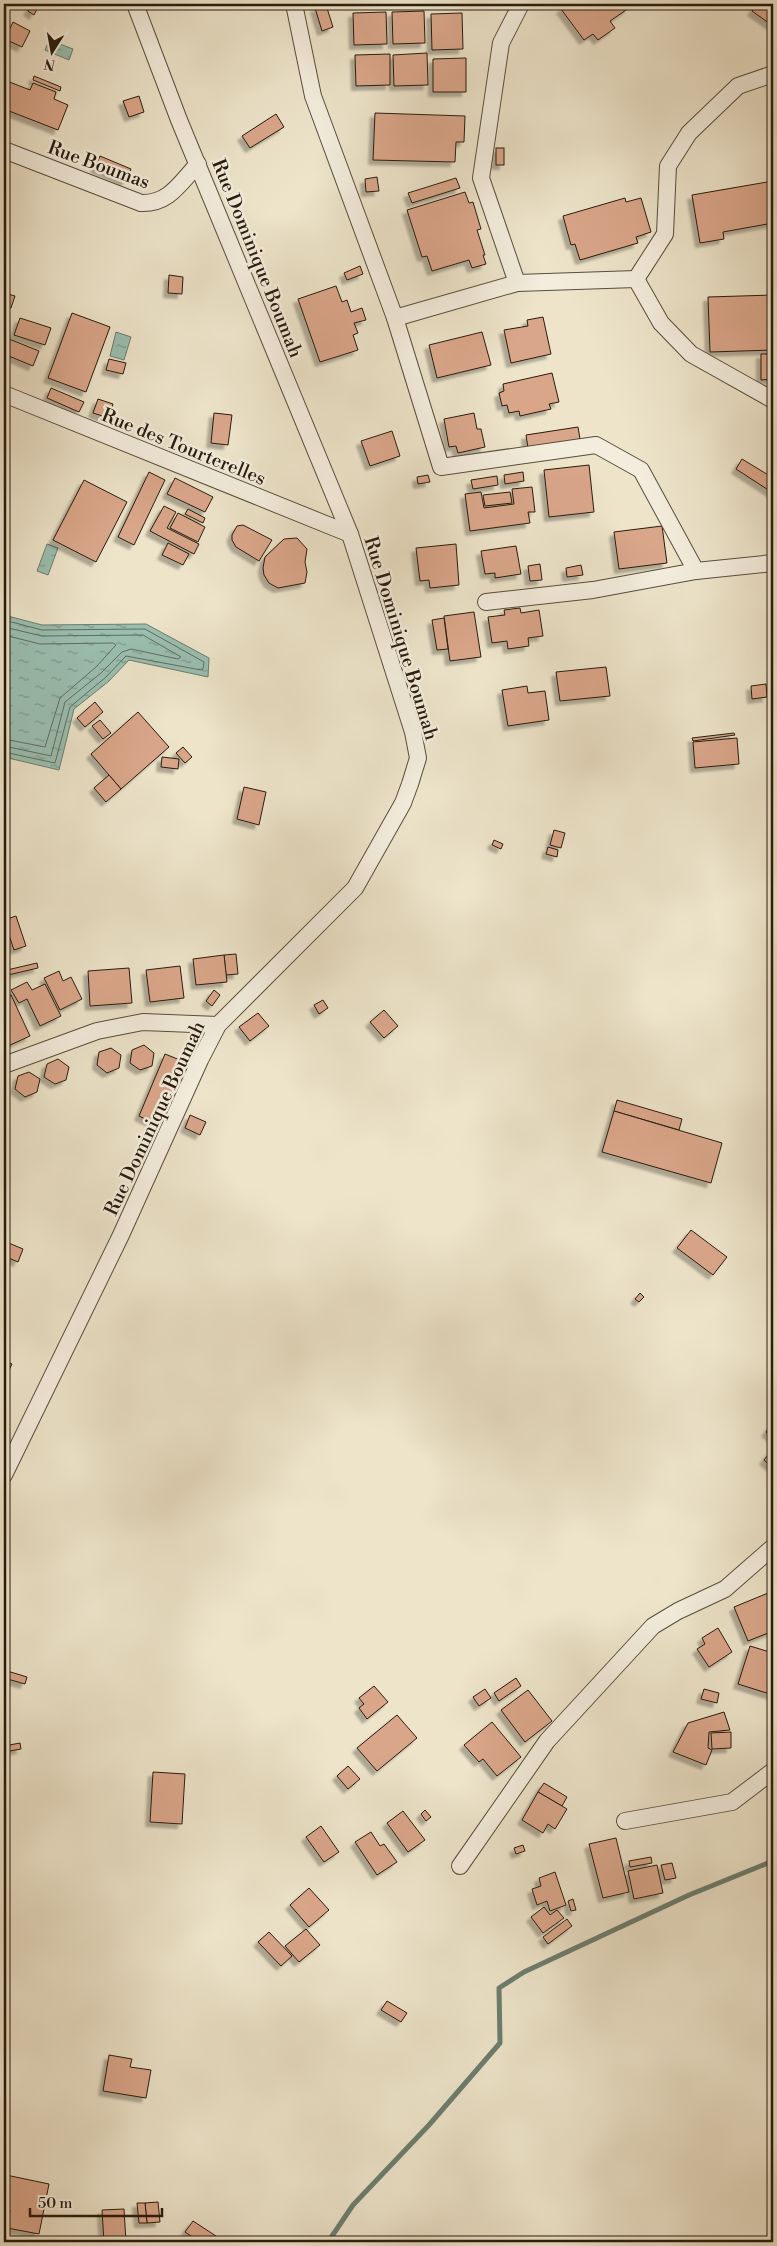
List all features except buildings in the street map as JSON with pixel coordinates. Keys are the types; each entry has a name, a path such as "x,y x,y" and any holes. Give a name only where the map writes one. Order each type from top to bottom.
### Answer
{"street":[{"name":"Rue Dominique Boumah","path":"4,1475 122,1235 200,1060 218,1025 355,888 402,803 418,758 413,732 350,534 198,164 135,4"},
{"path":"294,4 314,96 395,318 441,467 596,445 641,470 696,572"},
{"path":"517,283 481,178 501,43 521,4"},
{"path":"636,279 665,234 668,166 689,133 738,86 773,74"},
{"name":"Rue Boumas","path":"4,150 141,203 155,204 168,197 198,164"},
{"path":"395,318 517,283 636,279"},
{"path":"636,279 660,323 691,354 773,400"},
{"name":"Rue des Tourterelles","path":"4,394 350,534"},
{"path":"486,602 593,590 696,572 773,563"},
{"path":"4,1065 97,1031 142,1022 218,1025"},
{"path":"460,1866 546,1741 653,1626 678,1611 725,1589 773,1547"},
{"path":"625,1821 732,1802 773,1771"}],"water":[{"path":"49,40 73,49 69,60 45,50"},
{"path":"116,332 131,337 124,360 110,356"},
{"path":"47,544 58,548 48,575 37,571"},
{"path":"4,615 42,625 146,624 209,658 208,677 129,660 109,681 74,709 59,770 4,757"}],"waterway":[{"path":"328,2242 353,2205 429,2125 500,2043 499,1988 524,1972 689,1895 773,1861"}]}
